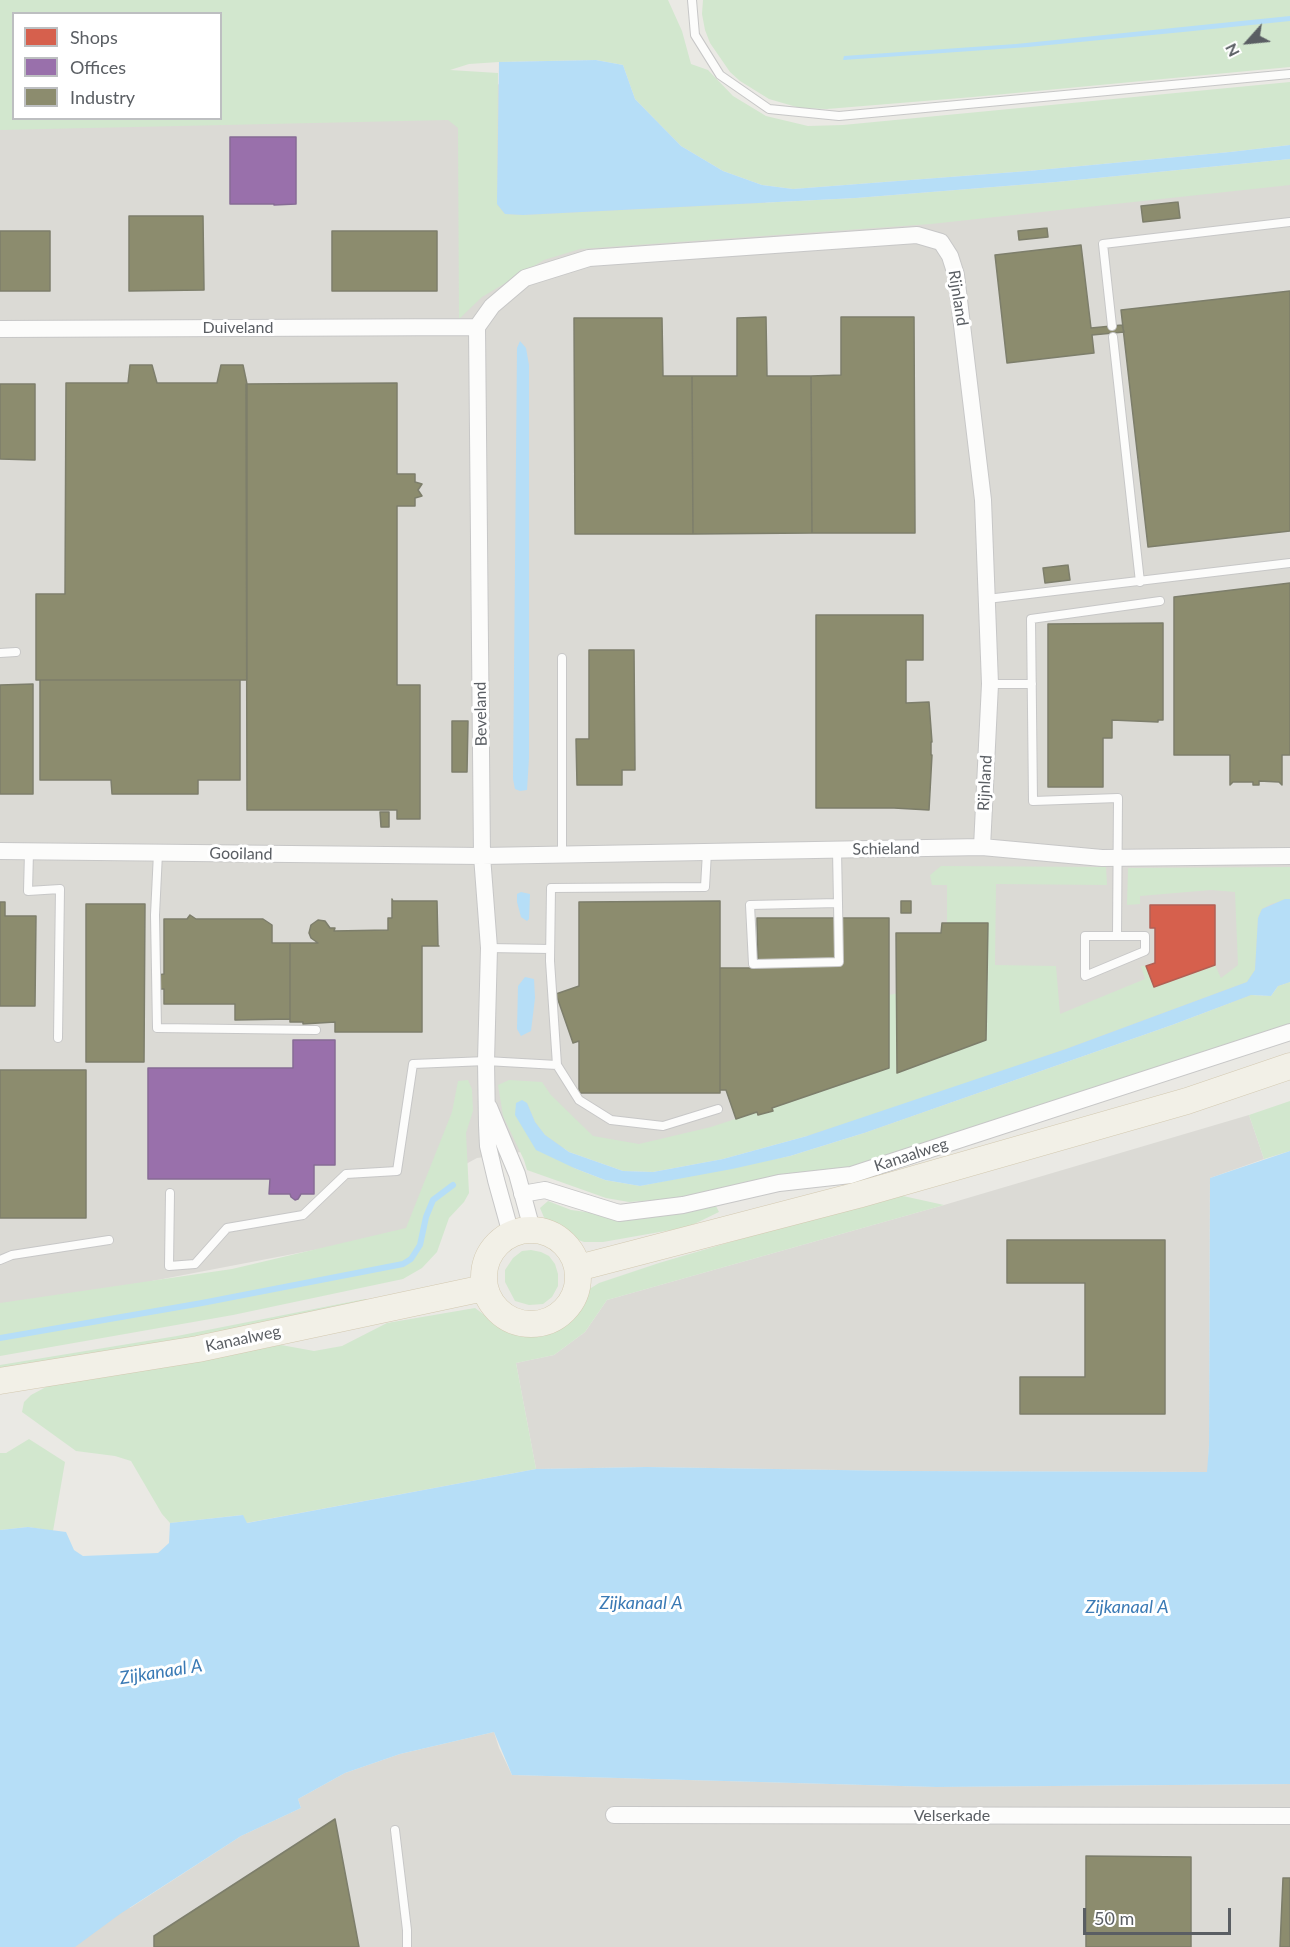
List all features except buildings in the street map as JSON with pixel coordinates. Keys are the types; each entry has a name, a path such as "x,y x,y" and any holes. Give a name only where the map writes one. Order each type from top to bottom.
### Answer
{"main road":[{"name":"Kanaalweg","path":"578,1268 858,1195 1187,1101 1290,1066"},
{"path":"521,1232 548,1232 562,1240 572,1253 578,1268 576,1293 563,1313 541,1324 516,1323 496,1310 484,1288 483,1272 488,1256 497,1243 521,1232"},
{"name":"Kanaalweg","path":"0,1381 198,1349 484,1288"}],"street":[{"name":"Rijnland","path":"477,327 492,306 525,278 589,258 917,235 942,242 957,275 982,500 990,684 982,847"},
{"name":"Duiveland","path":"0,329 477,327"},
{"name":"Beveland","path":"477,327 482,856 489,948 486,1061 488,1146 500,1197 521,1232"},
{"name":"Schieland","path":"482,856 982,847 1102,858 1290,856"},
{"name":"Gooiland","path":"0,851 482,856"},
{"name":"Kanaalweg","path":"522,1194 545,1190 620,1213 683,1205 779,1183 851,1175 1290,1032"},
{"name":"Beveland","path":"486,1101 510,1155 522,1194 521,1232"},
{"name":"Velserkade","path":"614,1815 1290,1816"}],"lane":[{"path":"692,0 695,35 720,75 769,109 838,116 1290,74"},
{"path":"1112,326 1103,244 1290,222"},
{"path":"1113,337 1140,582"},
{"path":"987,599 1290,563"},
{"path":"1117,936 1118,798 1034,801 1031,619 1160,601"},
{"path":"0,653 16,652"},
{"path":"562,658 562,855"},
{"path":"990,684 1032,684"},
{"path":"837,850 838,903 839,962 753,963 750,905 838,903"},
{"path":"29,852 28,891 60,889 58,1038"},
{"path":"707,852 705,887 551,888 550,949 557,1065 579,1100 611,1120 663,1126 718,1109"},
{"path":"158,853 155,915 157,1029 316,1030"},
{"path":"1085,936 1117,936 1145,936 1145,951 1085,976 1085,936"},
{"path":"489,948 550,949"},
{"path":"170,1193 169,1266 195,1264 227,1228 303,1215 346,1174 397,1171 413,1064 486,1061 557,1065"},
{"path":"0,1260 12,1255 110,1240"},
{"path":"395,1830 407,1947"}],"shaded area":[{"path":"559,83 789,216 1290,162 1290,982 864,1133 536,1150 477,1158 429,1184 408,1232 32,1304 0,1308 0,94 12,115 12,120 222,120 222,90"},
{"path":"1249,1115 1264,1159 1210,1178 1208,1472 647,1467 536,1469 516,1363 554,1355 585,1332 607,1300 944,1205"},
{"path":"494,1732 512,1775 936,1787 1290,1784 1290,1947 73,1947 129,1906 130,1908 241,1836 301,1808 298,1799 345,1773 400,1754"}],"green space":[{"path":"0,0 668,0 682,31 691,64 708,70 733,96 766,116 808,126 843,125 1290,82 1290,145 1028,171 793,189 762,185 723,171 681,146 635,99 623,65 596,60 469,64 450,70 498,73 497,204 505,214 523,215 856,198 1056,182 1290,159 1290,185 931,224 580,249 544,260 482,297 459,319 458,128 448,120 0,130"},
{"path":"703,0 1290,0 1290,67 973,97 827,109 800,108 769,99 730,72 710,43 705,30 702,14"},
{"path":"941,866 1106,867 1107,885 996,884 995,965 1056,966 1060,1014 1145,979 1141,966 1146,966 1154,987 1215,965 1221,978 1238,965 1235,892 1211,890 1140,896 1140,904 1127,905 1128,868 1290,867 1290,899 1262,909 1258,918 1255,970 1247,982 1066,1049 912,1102 807,1136 723,1159 653,1172 623,1171 569,1152 545,1135 535,1122 527,1103 516,1103 574,1168 605,1180 640,1186 790,1156 864,1133 1251,995 1271,996 1278,986 1290,982 1290,1028 853,1168 672,1199 629,1202 606,1198 527,1170 503,1116 498,1085 509,1080 542,1082 551,1095 593,1136 639,1144 711,1127 889,1068 889,995 947,974 947,885 932,885 930,875"},
{"path":"468,1080 472,1089 473,1111 466,1133 469,1193 449,1218 437,1252 422,1268 403,1279 233,1315 0,1356 0,1303 232,1269 406,1228 452,1112 458,1081"},
{"path":"1290,1101 1290,1151 1264,1159 1249,1115"},
{"path":"894,1194 944,1205 607,1300 585,1332 554,1355 516,1363 536,1469 246,1523 242,1515 170,1523 162,1514 131,1461 115,1456 76,1451 22,1412 24,1402 31,1395 48,1386 281,1345 314,1351 342,1346 387,1323 475,1308 494,1322 516,1332 536,1334 563,1322 583,1293 599,1283 659,1263"},
{"path":"548,1201 571,1210 632,1218 716,1206 719,1212 688,1227 603,1242 584,1242 570,1237 561,1229 546,1222 540,1208"},
{"path":"531,1250 549,1256 558,1274 558,1286 552,1297 543,1304 529,1305 515,1301 505,1282 505,1270 513,1258 522,1251"},
{"path":"365,1299 380,1300 347,1310 0,1374 0,1365 177,1336"},
{"path":"29,1439 65,1462 53,1531 28,1527 0,1530 0,1453 6,1453"}],"water":[{"path":"1290,16 1290,21 1183,32 1028,47 843,60 844,56 1016,44"},
{"path":"596,60 623,65 635,99 681,146 723,171 762,185 793,189 1028,171 1290,145 1290,159 1056,182 856,198 523,215 505,214 497,204 499,62"},
{"path":"520,341 526,348 529,365 529,758 527,790 520,791 515,789 513,779 517,348"},
{"path":"521,892 530,894 527,921 521,917 517,902 517,894"},
{"path":"1290,899 1290,982 1278,986 1271,996 1251,995 864,1133 790,1156 640,1186 605,1180 536,1150 515,1115 516,1103 522,1100 527,1103 535,1122 545,1135 569,1152 623,1171 653,1172 723,1159 807,1136 1066,1049 1247,982 1255,970 1258,918 1262,909"},
{"path":"525,977 534,979 535,998 531,1031 521,1036 517,1029 518,986"},
{"name":"Zijkanaal A","path":"1290,1151 1290,1784 936,1787 512,1775 494,1732 400,1754 345,1773 298,1799 301,1808 241,1836 120,1914 75,1947 0,1947 0,1530 28,1527 66,1532 74,1550 83,1556 158,1553 169,1543 170,1523 243,1515 247,1523 536,1469 647,1467 1207,1472 1210,1178"}],"waterway":[{"path":"0,1338 202,1303 403,1264 411,1259 420,1245 426,1217 433,1200 453,1185"}]}
